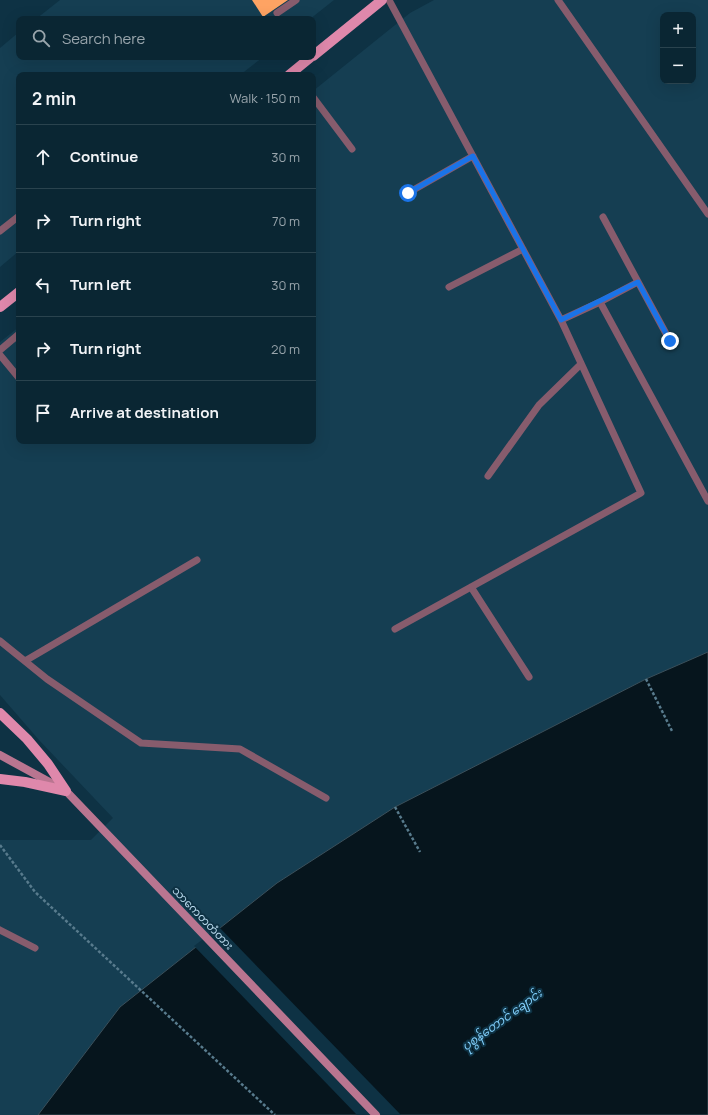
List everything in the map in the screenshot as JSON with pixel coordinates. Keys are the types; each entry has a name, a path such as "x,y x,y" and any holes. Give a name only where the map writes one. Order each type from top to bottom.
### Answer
{"main road":[{"path":"316,53 382,0"},
{"path":"295,72 308,60"},
{"path":"0,307 16,294"},
{"path":"0,713 48,764 66,791"},
{"name":"သာကေတတံတား","path":"0,755 66,791 376,1115"},
{"path":"0,779 25,782 66,791"}],"lane":[{"path":"277,13 296,0"},
{"path":"389,0 561,320 641,493 395,628"},
{"path":"558,0 708,214"},
{"path":"316,101 352,149"},
{"path":"408,193 473,156"},
{"path":"603,217 670,341"},
{"path":"0,231 16,218"},
{"path":"450,287 523,249"},
{"path":"561,320 638,282"},
{"path":"600,302 708,500"},
{"path":"0,350 16,337"},
{"path":"0,355 16,374"},
{"path":"488,476 539,405 581,364"},
{"path":"24,661 197,560"},
{"path":"471,587 529,677"},
{"path":"0,641 47,679 141,743 240,749 326,798"},
{"path":"0,930 35,948"}],"path":[{"path":"646,679 672,731"},
{"path":"395,807 420,852"},
{"path":"0,845 35,892 275,1115"}],"shaded area":[{"path":"60,0 334,0 314,16 40,16"},
{"path":"434,0 708,0 708,652 646,679 395,807 277,883 120,1007 38,1115 0,1115 0,840 91,840 113,818 39,740 0,695 0,342 16,329 16,444 316,444 316,89 410,13"},
{"path":"16,35 16,60 259,60 244,72 16,72 16,254 0,267 0,48"}],"water":[{"name":"ပုစွန်တောင် ချောင်း","path":"708,652 708,1115 38,1115 120,1007 277,883 395,807 646,679"}],"pier":[{"path":"219,927 401,1115 357,1115 194,946"}],"building":[{"path":"252,0 288,0 264,16 262,16"}],"route":[{"path":"408,193 473,156 561,320 638,282 670,341"}]}
